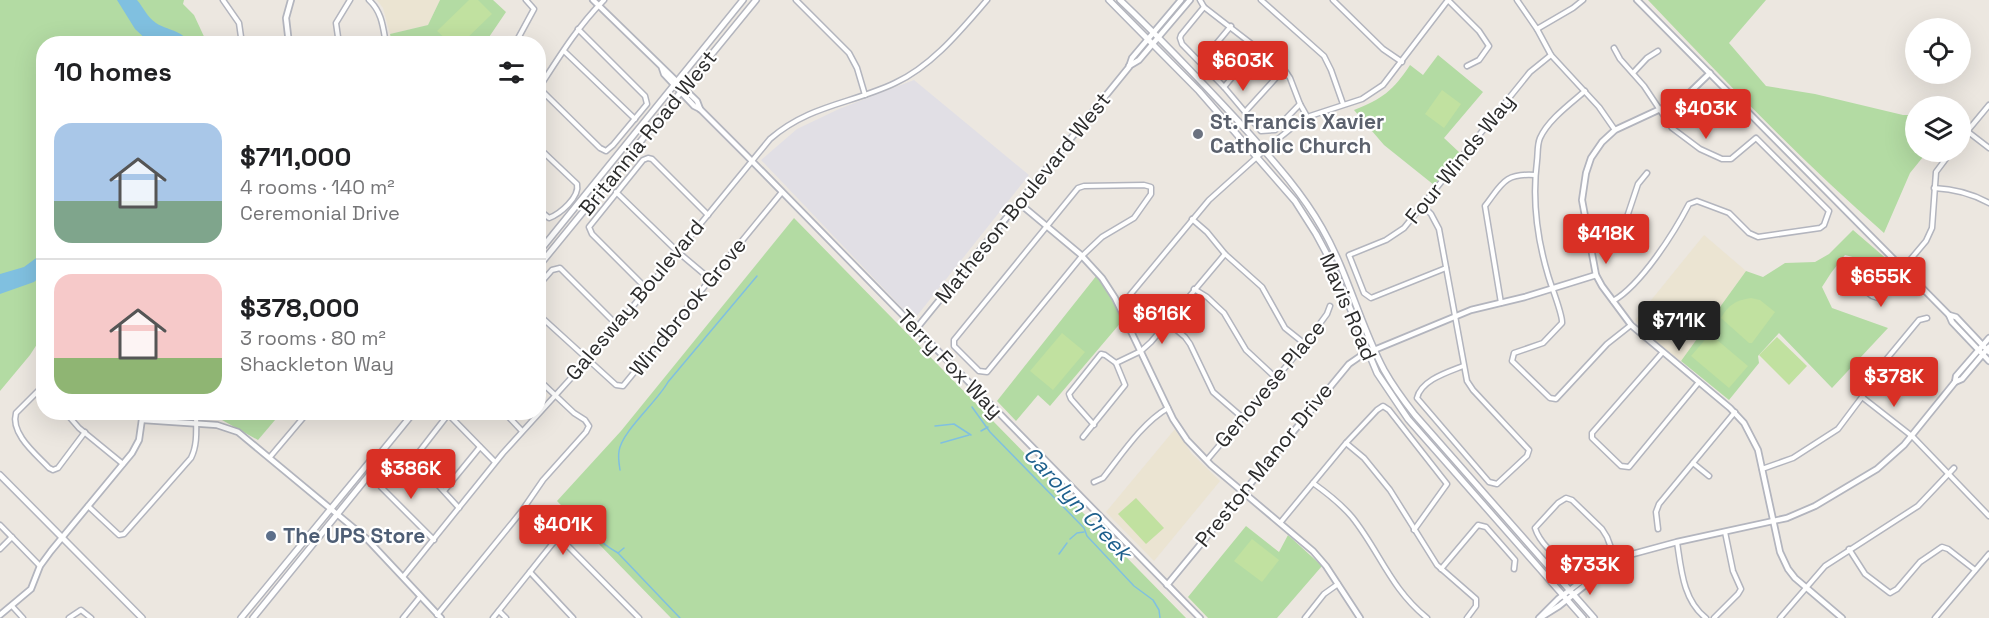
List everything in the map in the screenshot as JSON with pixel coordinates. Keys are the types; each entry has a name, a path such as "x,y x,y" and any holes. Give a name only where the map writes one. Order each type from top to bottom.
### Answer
{"main road":[{"name":"Britannia Road West","path":"546,243 743,0"},
{"name":"Britannia Road West","path":"546,257 756,0"},
{"name":"Mavis Road","path":"1109,0 1199,91 1295,201 1330,260 1368,353 1391,396 1408,419 1583,618"},
{"name":"Mavis Road","path":"1120,0 1159,38 1264,151 1301,195 1338,259 1375,350 1393,385 1415,415 1594,618"},
{"path":"241,618 371,460 379,455 407,420"},
{"path":"253,618 378,464 379,455"},
{"path":"0,476 142,618"}],"street":[{"path":"223,0 239,23 241,36"},
{"path":"288,36 286,18 291,0"},
{"path":"338,36 336,23 350,0"},
{"path":"369,0 377,8 384,24 385,36"},
{"path":"519,36 534,9 526,0"},
{"name":"Terry Fox Way","path":"593,0 662,68 664,74 697,101 700,109 1200,618"},
{"path":"546,78 578,29 604,0"},
{"path":"796,0 849,53 857,68 865,95"},
{"name":"Galesway Boulevard","path":"546,404 587,361 751,160 784,127 812,112 895,83 924,64 987,0"},
{"name":"Matheson Boulevard West","path":"1129,67 1132,58 1181,0"},
{"path":"1261,0 1324,56 1343,104"},
{"path":"1333,0 1386,52 1402,62"},
{"path":"1120,307 1209,200 1258,156 1299,122 1343,104 1362,99 1383,85 1448,0 1479,31 1489,46 1479,60 1467,66"},
{"path":"1517,0 1551,55 1599,107 1615,130"},
{"path":"1537,29 1574,8 1583,0"},
{"path":"1637,0 1949,315 1952,322 1985,350 1989,362"},
{"path":"1188,2 1200,1 1204,7 1284,69 1313,127"},
{"name":"Matheson Boulevard West","path":"916,329 1129,67 1139,60 1159,38 1188,2"},
{"path":"1204,7 1180,38 1182,44 1224,87 1261,131 1272,131 1300,104"},
{"path":"1201,62 1231,26"},
{"path":"546,95 604,150 610,150 647,104 645,96 578,29"},
{"path":"1224,87 1257,47"},
{"path":"1613,301 1627,292 1669,240 1689,204 1693,202 1697,201 1729,213 1749,233 1758,237 1820,228 1824,225 1829,211 1756,138 1736,157 1726,160 1700,149 1672,128 1614,48"},
{"path":"564,51 634,119"},
{"path":"1634,73 1647,58 1658,51"},
{"name":"Four Winds Way","path":"1446,268 1371,298 1364,293 1348,255 1399,233 1530,72 1551,55"},
{"path":"1245,112 1284,69"},
{"path":"1710,73 1684,98 1615,130 1596,150 1586,173 1582,200 1596,274 1631,326 1735,412 1744,423 1753,439 1762,469 1783,559 1795,578 1842,618"},
{"path":"1585,91 1555,119 1539,140 1535,175 1535,218 1552,289 1563,315 1562,323 1543,343 1514,353 1512,361 1550,398 1556,399 1607,344 1631,326"},
{"path":"1971,126 1989,105"},
{"path":"1971,134 1989,148"},
{"path":"546,155 578,188 577,194 555,216 549,218 546,215"},
{"path":"646,288 590,230 592,221 643,160 649,158 708,215"},
{"path":"1850,278 1872,296 1878,298 1926,241 1932,228 1936,172 1944,162"},
{"path":"1588,234 1616,227 1626,220 1638,184 1647,173"},
{"path":"1501,303 1485,206 1509,177 1520,174 1535,175"},
{"path":"1150,186 1151,194 1134,218 1102,237 1082,256 987,371 979,371 954,346 954,340 1081,187 1150,186"},
{"path":"1934,188 1971,193 1989,202"},
{"path":"616,192 678,252 710,279"},
{"name":"Windbrook Grove","path":"587,361 616,385 623,386 782,192"},
{"path":"1019,203 1082,256 1102,278 1120,307 1168,408 1187,440 1313,551 1360,618"},
{"path":"1423,206 1431,214 1439,229 1465,376 1470,387 1529,450 1527,456 1497,484 1489,482 1417,398 1418,393 1433,380 1463,366"},
{"path":"1192,219 1207,232 1225,254 1262,287 1285,328 1305,344"},
{"path":"1116,363 1141,351 1225,254"},
{"path":"546,277 552,270 560,268 617,325"},
{"name":"Preston Manor Drive","path":"1167,585 1343,368 1368,353 1471,310 1552,289 1596,274"},
{"path":"1194,289 1207,297 1224,313 1246,350 1276,378"},
{"name":"Genovese Place","path":"1207,460 1305,344 1328,314 1330,306"},
{"path":"1762,469 1793,458 1828,437 1844,424 1880,367 1920,320 1927,318"},
{"path":"546,322 587,361"},
{"path":"1167,322 1190,344 1213,392 1243,418"},
{"path":"1539,618 1544,610 1565,597 1600,567 1644,550 1773,522 1815,506 1877,469 1913,437 1955,382 1956,376 1985,350 1989,338"},
{"path":"1662,352 1592,433 1592,438 1621,466 1629,466 1699,382"},
{"path":"1083,437 1094,425 1125,386 1116,363 1101,354 1069,393 1071,399 1094,425"},
{"path":"0,615 31,589 40,566 123,464 140,440 143,420 217,425 238,432 368,538 439,616 521,512 543,480 589,426 585,420 546,388"},
{"path":"36,393 16,413 15,418 21,436 49,468 53,470 58,468 85,432"},
{"path":"1862,397 1913,437 1989,516"},
{"path":"1280,523 1346,443 1377,410 1386,407 1447,482 1446,488 1414,530"},
{"path":"1094,482 1103,478 1144,428 1159,413 1168,408"},
{"path":"1658,529 1656,512 1659,504 1735,412"},
{"path":"73,420 123,464"},
{"path":"270,457 301,420"},
{"path":"444,420 419,452 426,472 459,508"},
{"path":"455,420 495,462"},
{"path":"512,420 522,431"},
{"name":"Galesway Boulevard","path":"403,577 532,420"},
{"path":"88,506 119,535 124,534 191,458 194,451 196,423"},
{"path":"1346,443 1364,458 1384,482 1441,569 1476,598 1476,606 1467,618"},
{"path":"444,491 480,447"},
{"path":"405,458 398,461 382,482 381,487 397,500 434,540"},
{"path":"1693,463 1709,476"},
{"path":"1780,618 1825,566 1918,506 1954,468"},
{"path":"1313,483 1338,502 1352,518 1400,593 1426,618"},
{"path":"1567,562 1555,554 1535,528 1558,503 1566,498 1572,500 1602,529 1608,537 1616,561"},
{"path":"0,525 40,566"},
{"path":"1441,569 1478,525 1486,527 1515,560 1515,569"},
{"path":"1713,618 1741,589 1733,570 1725,532"},
{"path":"0,549 12,537"},
{"path":"493,618 553,543 558,540 564,542 639,618"},
{"path":"1677,542 1686,587 1695,608 1706,618"},
{"path":"1849,549 1864,574 1890,593 1897,590 1920,561 1942,547 1975,570"},
{"path":"1935,618 1989,554"},
{"path":"530,572 573,618"},
{"path":"1305,618 1324,594 1338,584"},
{"path":"403,618 420,597"},
{"path":"12,606 23,618"},
{"path":"69,618 81,610 90,618"},
{"path":"499,611 506,618"}],"shaded area":[{"path":"377,0 440,0 428,25 390,34 383,8"},
{"path":"914,80 1029,175 916,317 909,315 761,160 797,129 839,109"},
{"path":"1704,235 1746,271 1681,361 1653,339 1635,320"},
{"path":"1175,429 1192,454 1220,481 1154,561 1106,512"}],"green space":[{"path":"0,0 184,0 183,4 194,15 204,36 36,36 36,346 0,391"},
{"path":"440,0 493,0 506,12 490,36 390,36 390,34 428,25"},
{"path":"469,0 478,0 492,14 469,36 442,36 437,31"},
{"path":"1648,0 1766,0 1729,43 1766,86 1815,94 1905,115 1905,162 1919,162 1910,173 1884,233 1793,148"},
{"path":"1438,55 1483,92 1444,138 1460,153 1434,185 1384,145 1354,110 1386,93 1410,65 1423,75"},
{"path":"1442,90 1461,104 1444,128 1425,114"},
{"path":"794,218 1186,618 671,618 557,501 621,431"},
{"path":"1853,230 1896,267 1890,277 1864,260 1845,255 1822,287 1832,308 1888,328 1832,388 1779,333 1758,356 1759,363 1729,400 1681,361 1746,271 1763,277 1785,263 1815,262 1829,254"},
{"path":"1097,275 1113,299 1123,320 1050,406 1038,395 1016,421 997,401"},
{"path":"1751,298 1760,300 1775,312 1752,343 1749,343 1721,318 1733,304"},
{"path":"1062,333 1085,352 1053,390 1030,371"},
{"path":"1710,334 1748,366 1729,388 1691,356"},
{"path":"1777,337 1807,366 1789,385 1759,355"},
{"path":"222,420 275,420 258,440"},
{"path":"1136,498 1164,528 1146,544 1118,514"},
{"path":"1246,526 1279,552 1288,535 1322,566 1277,618 1208,618 1188,597"},
{"path":"1252,539 1279,560 1262,582 1234,561"}],"water":[{"path":"117,0 137,0 153,21 183,36 142,36 135,29"},
{"path":"36,258 36,280 0,294 0,274 24,267"}],"waterway":[{"path":"620,470 619,451 626,435 757,276"},
{"name":"Carolyn Creek","path":"972,407 990,432 1084,528 1087,536 1134,586 1153,600 1159,610 1160,618"},
{"path":"935,426 954,424 971,435"},
{"name":"Carolyn Creek","path":"981,431 988,427"},
{"path":"941,443 969,435"},
{"path":"605,514 597,527 598,537 618,553 680,618"},
{"path":"1070,539 1077,533 1084,532"},
{"path":"1059,554 1067,543"},
{"path":"618,553 624,548"}],"place":[{"name":"St. Francis Xavier Catholic Church","path":"1198,134"},
{"name":"The UPS Store","path":"271,536"}]}
